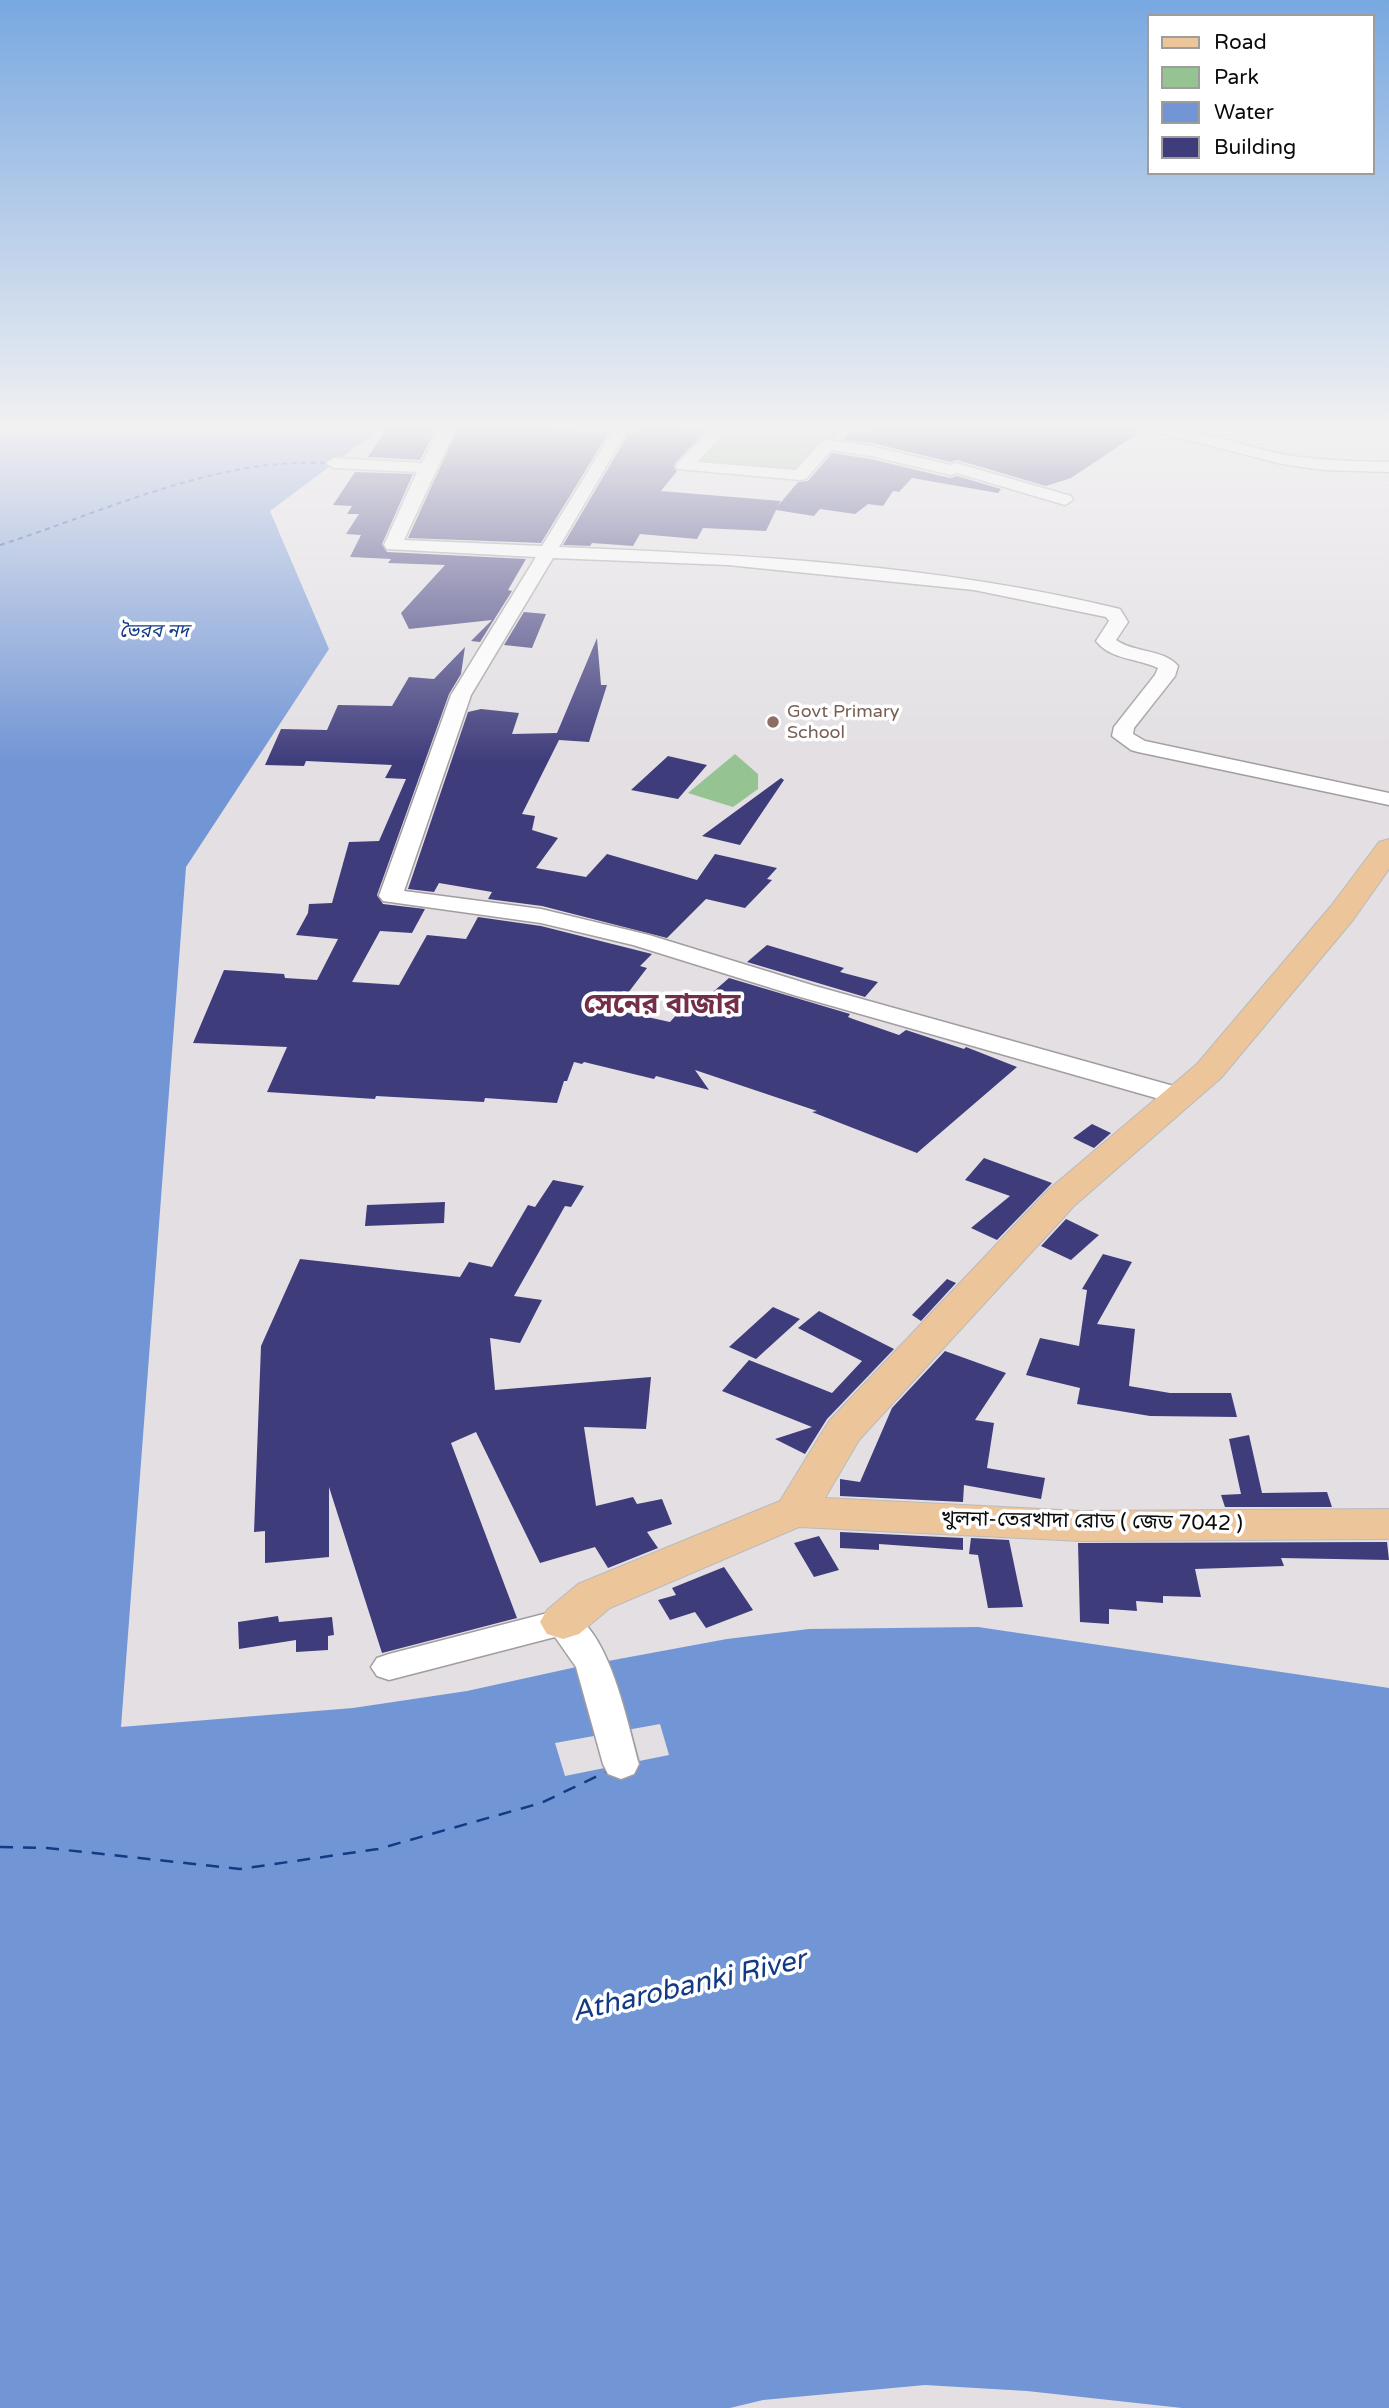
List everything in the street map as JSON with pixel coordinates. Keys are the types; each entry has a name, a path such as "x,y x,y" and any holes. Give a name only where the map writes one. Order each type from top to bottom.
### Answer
{"main road":[{"path":"563,1622 594,1596 795,1512 844,1431 1061,1198 1218,1060 1342,913 1389,848"},
{"name":"খুলনা-তেরখাদা রোড ( জেড 7042 )","path":"795,1512 1081,1526 1389,1524"}],"street":[{"path":"396,538 393,545 728,560 974,585 1113,613 1119,622 1109,632 1106,641 1112,647 1158,659 1168,666 1165,676 1125,727 1122,736 1138,746 1389,799"},
{"path":"554,538 461,695 391,897 541,916 641,940 806,991 1179,1096"},
{"path":"389,1667 563,1622 593,1664 621,1764"}],"green space":[{"path":"735,754 758,774 758,789 733,807 688,793"}],"water":[{"path":"0,538 282,538 329,649 186,867 121,1727 353,1708 467,1691 581,1666 727,1639 809,1629 978,1627 1389,1688 1389,2408 1182,2408 1027,2391 925,2385 763,2400 730,2408 0,2408"}],"pier":[{"path":"660,1724 669,1755 565,1776 555,1743"}],"building":[{"path":"359,538 384,538 382,544 387,552 526,559 508,590 512,591 480,642 471,641 492,620 409,629 401,613 445,565 388,563 391,559 350,557"},
{"path":"418,538 544,538 541,543"},
{"path":"567,538 637,538 633,546 592,543 590,546 563,545"},
{"path":"524,612 546,614 532,648 504,645"},
{"path":"597,638 601,685 607,685 589,742 559,740 522,814 535,816 532,830 558,838 536,868 586,877 607,854 697,880 715,854 777,868 767,879 772,880 745,908 706,899 667,938 542,906 488,899 492,892 439,883 434,892 408,889 468,712 481,709 519,713 512,734 557,733"},
{"path":"465,647 461,674 449,694 377,895 383,904 425,909 412,933 380,931 352,982 399,985 427,935 466,939 478,917 541,926 652,954 640,966 647,968 615,1010 670,1022 688,1002 698,1005 729,978 850,1014 848,1017 899,1035 906,1030 964,1049 966,1047 1017,1067 917,1153 812,1112 817,1111 695,1070 709,1090 656,1076 654,1079 574,1062 557,1103 485,1098 484,1102 376,1096 375,1099 267,1092 287,1047 193,1043 224,970 284,974 285,978 317,980 338,939 296,935 308,913 309,904 332,903 349,842 379,841 406,779 385,778 392,765 306,761 304,766 265,765 281,729 327,730 338,705 392,706 409,677 434,679"},
{"path":"668,756 707,765 678,799 631,790"},
{"path":"781,778 784,780 740,845 702,836"},
{"path":"767,945 844,968 840,972 878,982 865,997 747,962"},
{"path":"1092,1124 1111,1133 1094,1148 1073,1138"},
{"path":"984,1158 1052,1183 997,1240 971,1228 1010,1196 965,1180"},
{"path":"553,1180 584,1186 571,1207 565,1206 514,1296 542,1300 520,1343 490,1338 495,1390 651,1377 646,1429 584,1427 596,1506 633,1497 637,1504 662,1499 672,1524 647,1532 658,1548 608,1568 595,1547 540,1563 476,1432 451,1443 517,1618 382,1653 329,1487 329,1557 265,1563 265,1531 254,1532 261,1346 300,1259 460,1277 469,1262 492,1267 528,1205 535,1207"},
{"path":"445,1202 444,1223 365,1226 367,1205"},
{"path":"1066,1219 1099,1235 1071,1260 1041,1246"},
{"path":"1103,1254 1132,1262 1097,1324 1135,1329 1129,1386 1170,1393 1231,1393 1237,1417 1150,1416 1077,1404 1080,1388 1026,1375 1040,1338 1079,1346 1087,1290 1082,1289"},
{"path":"947,1279 956,1283 921,1321 912,1315"},
{"path":"773,1307 800,1319 756,1359 729,1347"},
{"path":"819,1311 894,1349 827,1419 805,1454 775,1439 812,1427 722,1391 749,1360 832,1393 862,1361 798,1328"},
{"path":"945,1351 1006,1373 975,1420 994,1423 987,1468 1045,1478 1041,1499 964,1485 963,1502 840,1496 840,1479 860,1482 892,1408"},
{"path":"1249,1435 1262,1493 1327,1492 1332,1507 1225,1507 1221,1495 1241,1494 1229,1439"},
{"path":"840,1532 963,1538 963,1550 879,1544 879,1550 840,1548"},
{"path":"819,1536 839,1570 814,1577 794,1543"},
{"path":"971,1538 1009,1540 1023,1607 988,1608 978,1555 969,1554"},
{"path":"1387,1542 1389,1560 1281,1558 1284,1566 1195,1569 1201,1597 1163,1596 1163,1603 1136,1601 1137,1611 1109,1609 1109,1624 1080,1622 1078,1543"},
{"path":"724,1567 753,1610 706,1628 695,1612 670,1620 658,1600 676,1595 672,1588"},
{"path":"278,1616 279,1622 332,1617 334,1635 328,1636 328,1650 296,1652 296,1640 239,1649 238,1622"}],"ferry route":[{"path":"0,545 19,538"},
{"path":"0,1847 47,1848 240,1869 378,1849 541,1803 606,1772"}],"place":[{"name":"Govt Primary School","path":"773,722"}],"district":[{"name":"সেনের বাজার","path":"662,1006"}],"water label":[{"name":"ভৈরব নদ","path":"154,632"},
{"name":"Atharobanki River","path":"689,1987"}]}
